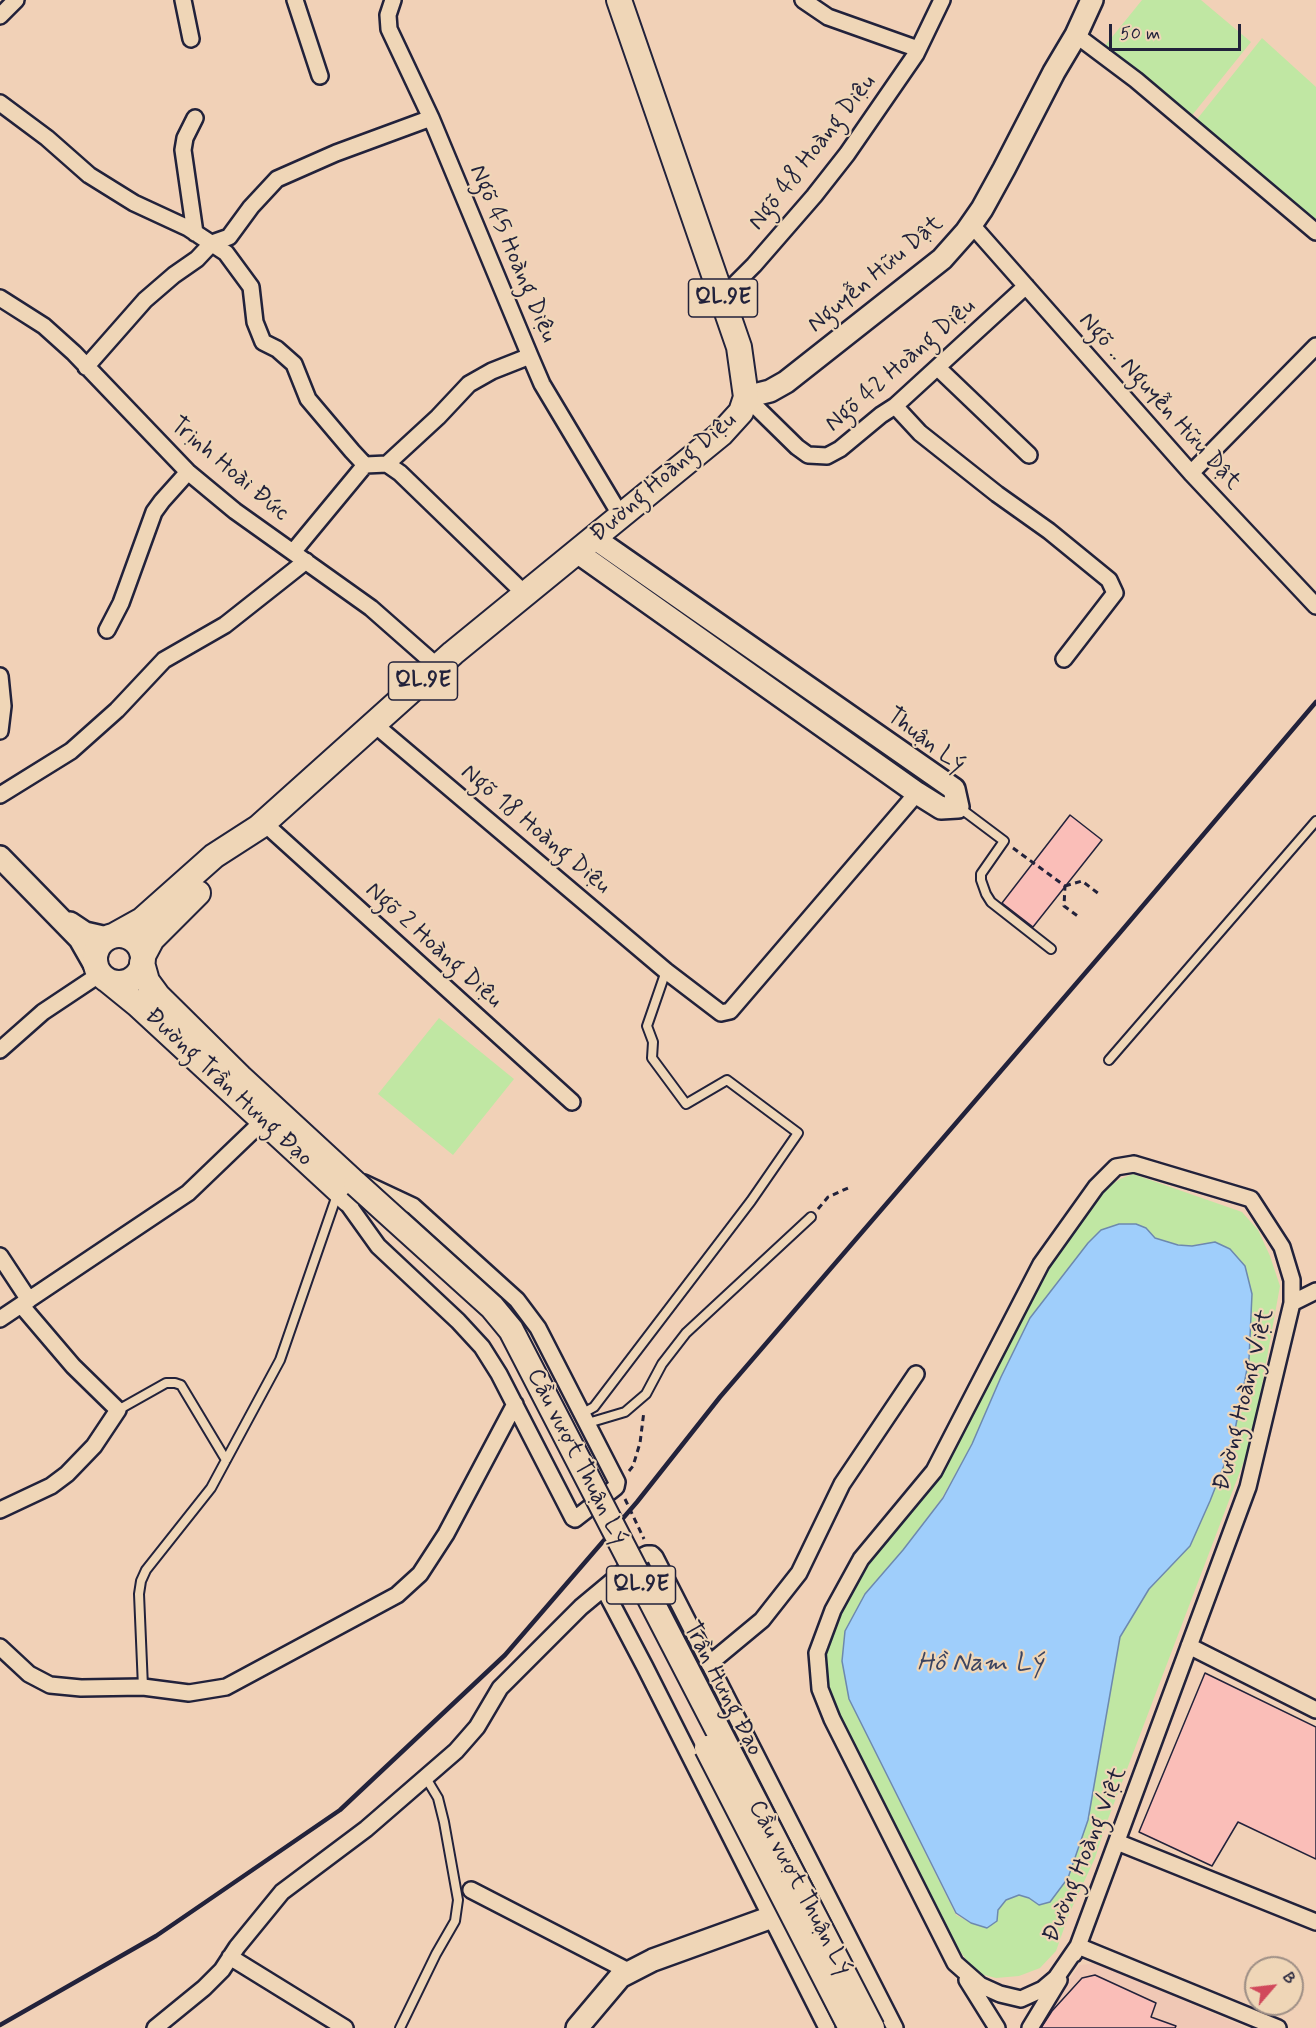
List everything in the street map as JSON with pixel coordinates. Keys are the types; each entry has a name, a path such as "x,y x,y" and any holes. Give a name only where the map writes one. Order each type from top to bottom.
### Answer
{"main road":[{"name":"Đường Hoàng Diệu","path":"142,960 152,939 224,868 261,825 438,667 736,419 744,406 746,397 739,347 619,0"},
{"name":"Đường Hoàng Diệu","path":"111,937 142,920 214,856 261,825"},
{"path":"111,937 130,938 140,949 142,960 140,970 129,981 121,983 101,973 95,959 96,950 100,943 111,937"},
{"name":"QL.9E","path":"142,960 147,981 161,999 347,1187 487,1323 496,1335 851,2028"},
{"name":"Đường Trần Hưng Đạo","path":"101,973 263,1122 347,1187"},
{"name":"Cầu vượt Thuận Lý","path":"347,1187 492,1307 511,1330 872,2028"}],"street":[{"path":"0,16 16,0"},
{"path":"183,0 191,39"},
{"path":"295,0 320,76"},
{"name":"Ngõ 45 Hoàng Diệu","path":"393,0 388,15 389,29 430,118 542,384 621,516"},
{"path":"803,0 828,17 918,49"},
{"name":"Ngõ 48 Hoàng Diệu","path":"722,297 754,265 847,154 918,49 942,0"},
{"name":"Nguyễn Hữu Dật","path":"746,397 770,392 942,259 971,224 1004,169 1092,0"},
{"path":"1076,34 1136,80 1316,232"},
{"path":"0,103 47,138 89,175 134,203 195,233 226,253 251,287 255,322 263,342 277,349 294,364 308,399 365,465"},
{"path":"195,118 184,138 183,150 195,233"},
{"path":"87,367 145,300 197,259 212,243 229,237 251,207 277,178 430,118"},
{"name":"Ngõ .. Nguyễn Hữu Dật","path":"971,224 1191,473 1316,606"},
{"name":"Ngõ 42 Hoàng Diệu","path":"746,397 797,447 808,455 826,456 840,449 881,415 896,406 1026,286"},
{"name":"Trịnh Hoài Đức","path":"0,298 44,326 87,367 188,472 235,511 371,608 438,667"},
{"path":"1191,473 1316,346"},
{"path":"387,464 470,384 492,371 530,356"},
{"path":"938,368 1029,455"},
{"path":"896,406 920,433 997,494 1049,531 1109,580 1115,593 1064,659"},
{"path":"293,552 365,465 387,464 400,473 525,594"},
{"path":"107,630 129,585 154,512 188,472"},
{"name":"Thuận Lý","path":"585,545 954,789 958,807 941,808 917,793 585,545"},
{"path":"0,795 71,751 117,710 164,660 225,625 306,561"},
{"path":"0,676 3,706 0,731"},
{"name":"Ngõ 18 Hoàng Diệu","path":"374,724 666,971 721,1013 730,1011 917,793"},
{"name":"Ngõ 2 Hoàng Diệu","path":"261,825 572,1102"},
{"path":"0,857 80,939 101,973 3,1042"},
{"path":"53,910 85,933 111,937"},
{"path":"0,1319 188,1193 263,1122"},
{"name":"Đường Hoàng Việt","path":"1134,1164 1251,1199 1282,1247 1292,1280 1292,1303 1248,1487 1189,1646 1078,1946 1056,1978 1043,1989 1022,1998 1000,1994 980,1985 955,1963 832,1719 820,1689 817,1653 833,1611 861,1559 934,1471 1041,1264 1096,1187 1116,1167 1134,1164"},
{"path":"347,1187 413,1206 517,1300 538,1328 618,1485 575,1519 573,1518 515,1404 482,1347 458,1321 378,1246 347,1187"},
{"path":"0,1256 25,1303 73,1365 118,1410 94,1446 67,1474 51,1486 0,1510"},
{"path":"1292,1303 1316,1291"},
{"path":"709,1665 762,1620 799,1573 842,1484 916,1374"},
{"path":"0,1647 29,1674 50,1685 81,1688 143,1687 189,1693 226,1687 397,1595 420,1574 446,1534 515,1404"},
{"path":"154,2028 204,1988 222,1970 249,1931 282,1892 366,1829 456,1751 477,1727 500,1688 581,1607 641,1557 652,1554"},
{"name":"Trần Hưng Đạo","path":"652,1554 656,1557 709,1665 896,2028"},
{"path":"604,1589 827,2028"},
{"path":"1189,1646 1316,1710"},
{"path":"1118,1842 1316,1922"},
{"path":"471,1890 630,1972"},
{"path":"577,2028 620,1977 653,1960 772,1917"},
{"path":"1030,2028 1078,1946 1278,2028"},
{"path":"230,1958 345,2028"},
{"path":"955,1963 979,1996 997,2028"}],"lane":[{"path":"958,807 1004,841 981,874 982,887 991,902 1051,949"},
{"path":"1110,1060 1316,821"},
{"path":"585,1418 752,1201 798,1133 727,1080 686,1104 652,1058 653,1042 648,1026 666,971"},
{"path":"143,1687 139,1594 141,1581 146,1570 201,1503 280,1360 347,1187"},
{"path":"585,1418 625,1412 646,1394 662,1364 696,1322 812,1217"},
{"path":"118,1410 166,1383 181,1385 226,1460"},
{"path":"400,2028 436,1954 455,1921 458,1900 438,1798 426,1778"}],"path":[{"path":"1004,841 1065,886"},
{"path":"1065,886 1082,881 1098,894"},
{"path":"1065,886 1064,906 1078,917"},
{"path":"812,1217 828,1197 848,1188"},
{"path":"646,1394 640,1443 633,1466 618,1485 652,1554"}],"shaded area":[{"path":"1096,1963 1247,2028 1032,2028 1080,1965"}],"green space":[{"path":"1142,0 1201,0 1251,42 1189,119 1104,47"},
{"path":"1262,38 1316,87 1316,226 1194,123"},
{"path":"439,1018 514,1079 453,1155 378,1094"},
{"path":"1133,1174 1242,1212 1258,1230 1280,1286 1252,1440 1095,1858 1069,1914 1056,1951 1040,1968 1019,1976 996,1978 976,1973 956,1946 843,1722 826,1683 824,1660 844,1601 869,1562 912,1512 947,1457 1034,1287 1103,1191 1120,1179","holes":["1119,1224 1136,1224 1146,1228 1155,1238 1178,1245 1192,1246 1203,1243 1252,1294 1249,1359 1232,1445 1190,1546 1149,1589 1120,1637 1088,1820 1068,1878 1039,1905 1019,1895 1006,1900 998,1910 971,1923 956,1915 849,1699 865,1594 903,1550 942,1498 972,1444 1030,1318 1101,1230"]}],"water":[{"name":"Hồ Nam Lý","path":"1119,1224 1136,1224 1146,1228 1155,1238 1178,1245 1192,1246 1215,1242 1230,1249 1245,1266 1252,1294 1249,1359 1232,1445 1190,1546 1149,1589 1120,1637 1088,1820 1068,1878 1050,1902 1039,1905 1019,1895 1006,1900 998,1910 997,1921 987,1928 971,1923 956,1913 849,1699 842,1661 845,1631 865,1594 943,1498 972,1444 1030,1318 1088,1243 1101,1230"}],"building":[{"path":"1070,815 1102,840 1033,927 1002,903"},
{"path":"1205,1673 1316,1727 1316,1859 1238,1822 1212,1866 1139,1832"},
{"path":"1095,1975 1156,2003 1151,2017 1176,2026 1175,2028 1041,2028 1052,2011 1082,1978"}],"railway":[{"path":"0,2025 156,1936 340,1810 505,1655 637,1502 720,1397 1316,702"}]}
